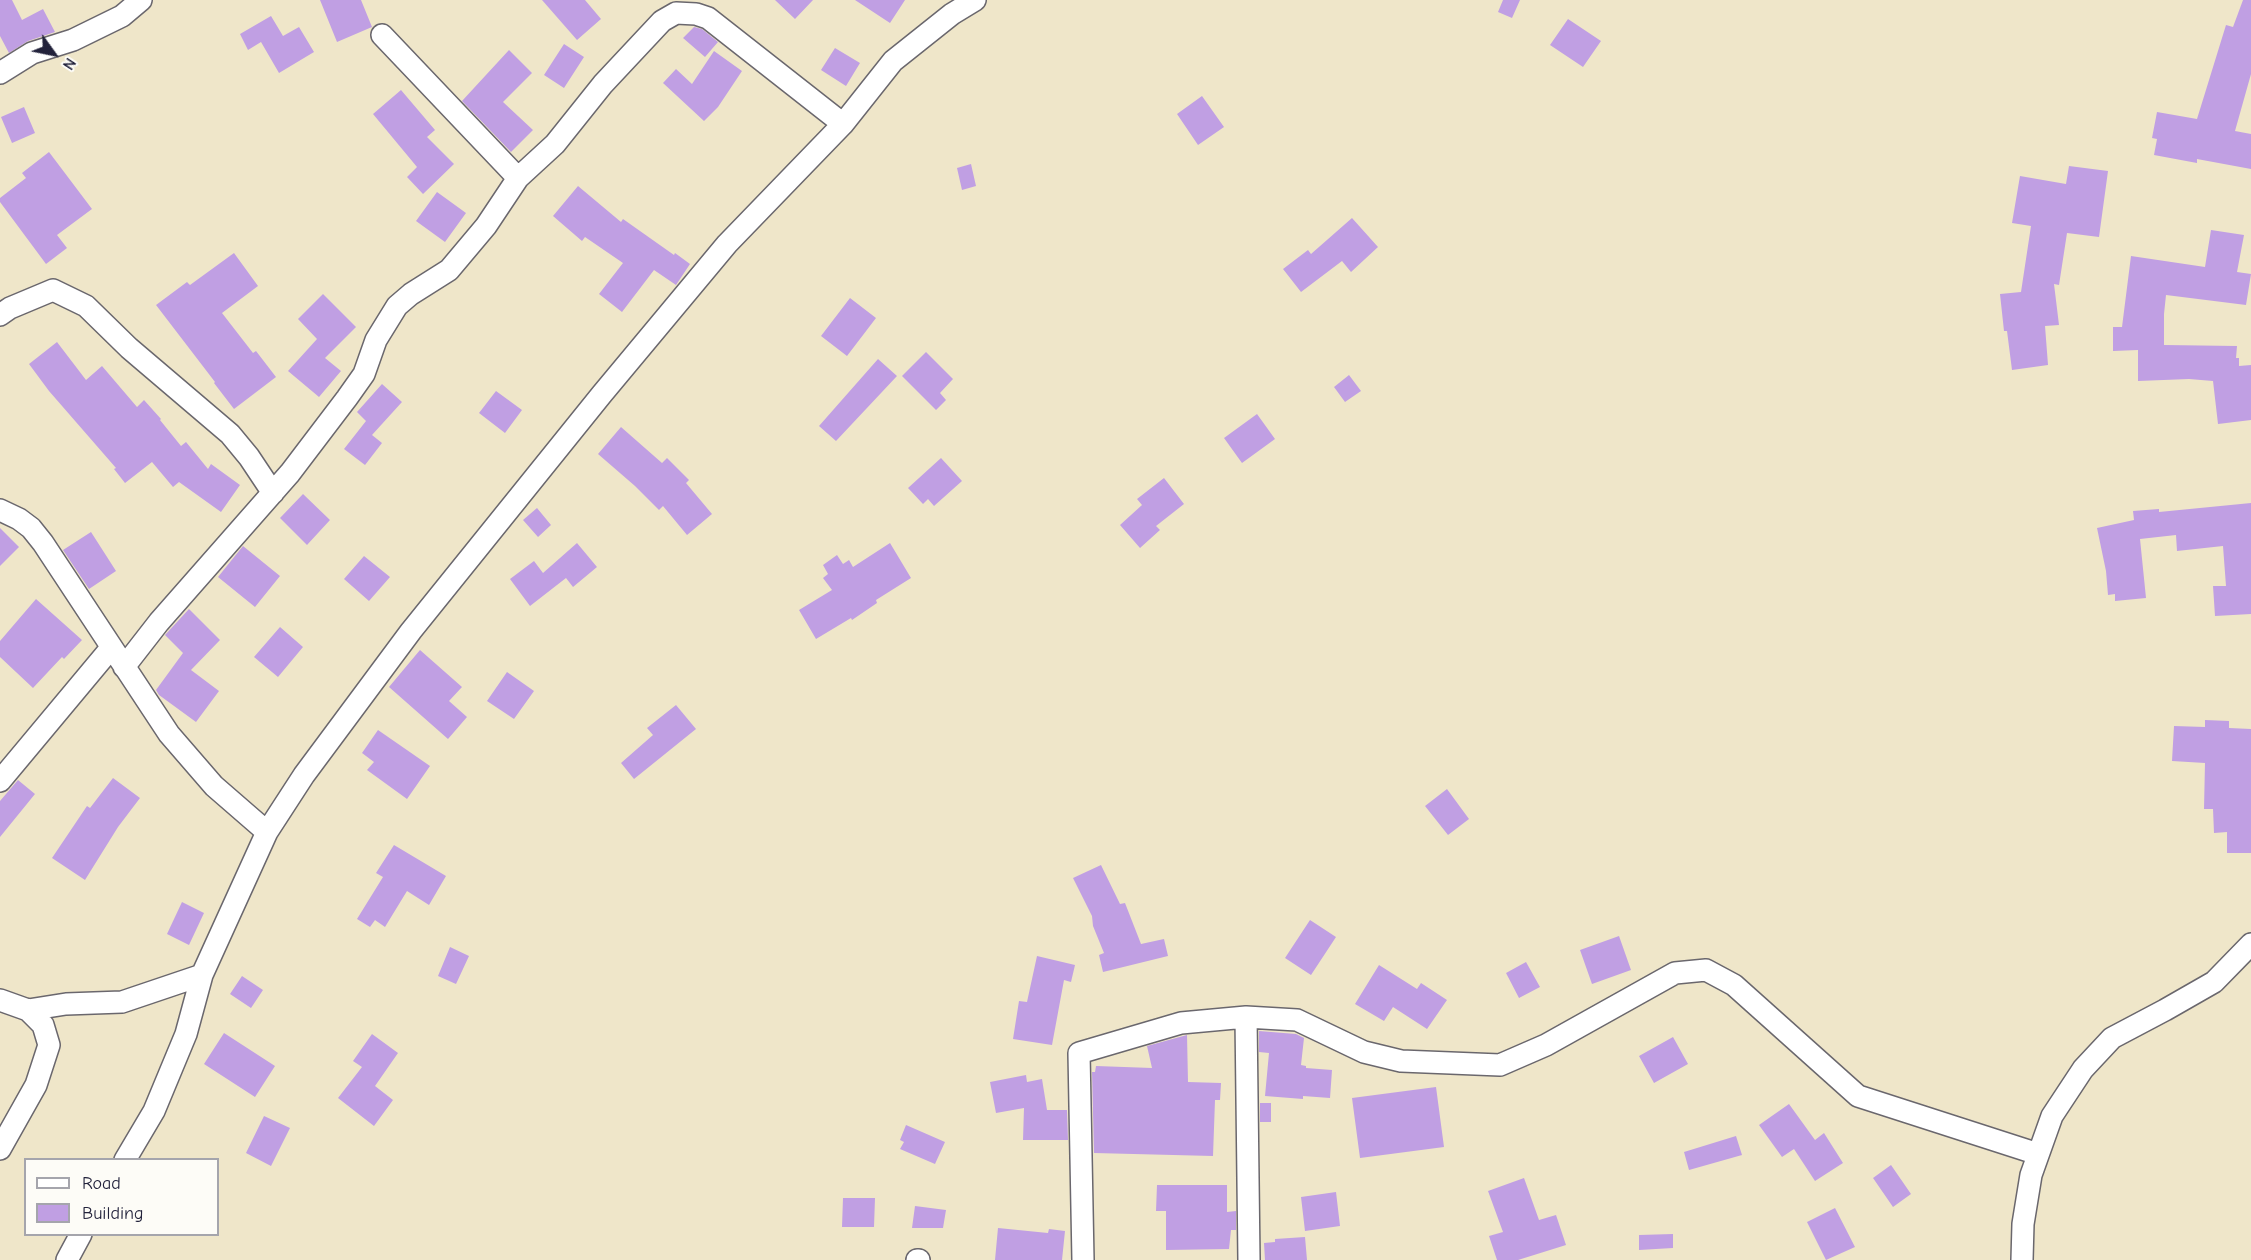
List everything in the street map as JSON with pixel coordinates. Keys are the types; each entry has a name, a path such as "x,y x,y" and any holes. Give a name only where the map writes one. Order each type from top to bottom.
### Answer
{"street":[{"path":"0,73 32,53 73,40 122,16 141,0"},
{"path":"126,1158 154,1111 181,1045 202,975 267,832 304,775 411,631 595,402 727,244 843,124 893,61 952,14 975,0"},
{"path":"124,667 159,622 273,493 364,374 376,340 397,306 411,294 449,270 486,226 518,178 555,144 603,84 662,21 676,13 696,14 708,18 843,124"},
{"path":"382,35 518,178"},
{"path":"0,315 10,308 53,290 86,306 129,348 230,434 249,457 273,493"},
{"path":"0,510 25,524 43,543 170,734 214,786 267,832"},
{"path":"0,782 111,648"},
{"path":"2022,1260 2023,1224 2031,1175 2052,1116 2083,1069 2112,1038 2214,981 2251,944"},
{"path":"1083,1260 1078,1053 1181,1023 1246,1017 1297,1020 1364,1052 1401,1061 1500,1065 1546,1045 1675,974 1707,970 1734,985 1858,1096 2038,1154"},
{"path":"28,1010 66,1004 122,1002 202,975"},
{"path":"0,1000 28,1010 43,1025 49,1045 36,1085 0,1149"},
{"path":"1246,1017 1249,1260"},
{"path":"67,1260 80,1236"}],"building":[{"path":"0,0 12,0 22,20 43,9 55,32 28,41 9,53 0,36"},
{"path":"320,0 361,0 372,27 337,42"},
{"path":"542,0 585,0 601,19 577,40"},
{"path":"775,0 813,0 795,19"},
{"path":"855,0 905,0 890,23"},
{"path":"1503,0 1520,0 1512,18 1498,12"},
{"path":"2243,0 2251,0 2251,74 2235,131 2251,134 2251,169 2197,159 2197,163 2154,155 2157,139 2152,138 2157,112 2197,119 2226,25 2233,27"},
{"path":"271,16 283,36 299,27 314,52 279,73 261,42 248,50 240,34"},
{"path":"1568,19 1601,41 1583,67 1550,45"},
{"path":"694,27 702,29 718,42 705,57 683,38"},
{"path":"564,44 584,57 564,88 544,75"},
{"path":"835,48 860,63 846,86 821,70"},
{"path":"509,50 532,73 503,102 533,130 511,152 462,101"},
{"path":"714,51 742,71 718,107 704,121 663,83 676,69 692,84"},
{"path":"401,90 435,130 427,137 454,164 423,194 407,177 417,167 373,114"},
{"path":"1202,96 1224,127 1198,145 1177,114"},
{"path":"24,107 35,133 12,143 1,117"},
{"path":"49,152 92,209 57,235 67,248 46,264 0,202 0,198 26,178 22,173"},
{"path":"971,164 976,186 962,190 957,168"},
{"path":"2069,166 2108,171 2099,237 2067,233 2059,285 2054,284 2059,325 2045,326 2048,365 2012,370 2007,331 2004,331 2000,294 2021,292 2031,226 2012,223 2020,176 2066,184"},
{"path":"578,186 621,222 623,219 690,264 676,285 654,270 622,312 599,294 623,263 585,237 582,241 553,216"},
{"path":"437,192 466,213 445,242 416,221"},
{"path":"1352,218 1378,247 1351,272 1342,261 1301,292 1283,269 1308,250 1311,254"},
{"path":"2211,230 2244,235 2237,272 2251,274 2246,305 2166,295 2164,345 2237,346 2236,358 2239,358 2239,366 2251,365 2251,420 2218,424 2213,381 2189,379 2138,381 2138,350 2113,351 2113,327 2122,327 2131,256 2205,267"},
{"path":"234,253 258,286 222,313 253,353 256,351 276,377 234,409 156,305 187,282 190,285"},
{"path":"323,294 356,327 325,358 341,371 319,397 288,371 317,339 298,319"},
{"path":"850,298 876,318 847,356 821,336"},
{"path":"57,342 86,380 102,366 137,407 144,400 181,446 186,442 208,469 211,464 240,485 221,512 179,482 173,487 152,462 125,483 114,469 116,468 49,391 29,364"},
{"path":"926,352 953,379 940,393 946,400 936,410 902,376"},
{"path":"878,359 897,376 836,441 819,426"},
{"path":"1349,375 1361,391 1345,402 1334,387"},
{"path":"382,384 402,402 372,435 382,443 365,465 344,449 366,421 357,412"},
{"path":"496,391 522,410 505,433 479,413"},
{"path":"1257,414 1275,439 1242,463 1224,438"},
{"path":"621,427 662,463 667,458 689,480 686,483 712,514 687,535 663,506 659,510 598,454"},
{"path":"941,458 962,481 934,506 928,499 923,504 908,488"},
{"path":"1164,478 1184,504 1156,526 1160,530 1140,548 1120,525 1142,505 1137,499"},
{"path":"303,494 330,520 307,545 280,518"},
{"path":"2251,503 2251,614 2215,616 2213,586 2226,586 2223,546 2177,551 2176,535 2140,539 2146,598 2115,601 2115,594 2108,595 2106,571 2097,528 2134,520 2133,511 2159,509 2159,512"},
{"path":"537,508 551,525 538,537 523,520"},
{"path":"0,528 19,547 0,566"},
{"path":"91,532 116,571 89,589 63,550"},
{"path":"577,543 597,567 573,587 566,578 530,606 510,579 534,561 543,573"},
{"path":"890,543 911,578 876,600 877,603 852,620 851,618 816,639 799,610 832,590 823,578 828,574 823,565 837,555 843,564 849,560 853,567"},
{"path":"243,546 280,576 255,607 218,577"},
{"path":"364,556 390,577 369,601 344,579"},
{"path":"36,599 82,640 64,659 62,657 33,688 0,657 0,641"},
{"path":"189,609 220,640 191,670 219,691 196,722 159,695 156,690 183,653 165,635"},
{"path":"280,627 303,647 278,677 254,657"},
{"path":"420,650 462,687 449,701 467,717 448,739 389,687"},
{"path":"507,672 534,691 514,719 487,701"},
{"path":"676,705 696,729 634,779 621,763 653,735 647,728"},
{"path":"2205,720 2229,721 2229,728 2251,729 2251,853 2227,853 2227,832 2214,833 2213,809 2204,809 2205,763 2172,761 2174,726 2205,727"},
{"path":"378,730 430,766 407,799 367,770 374,762 362,753"},
{"path":"113,778 140,798 118,827 85,880 52,858 87,806 90,808"},
{"path":"18,780 35,794 0,837 0,801"},
{"path":"1447,789 1469,819 1448,835 1425,806"},
{"path":"394,845 446,876 429,905 407,891 385,927 375,920 370,927 357,919 383,877 376,873"},
{"path":"1101,865 1120,904 1125,903 1141,944 1164,939 1168,956 1103,972 1099,955 1104,953 1093,926 1092,916 1073,878"},
{"path":"182,902 204,913 189,945 167,934"},
{"path":"1310,920 1336,937 1311,975 1285,958"},
{"path":"1619,936 1631,970 1592,984 1580,950"},
{"path":"450,947 469,956 456,984 438,976"},
{"path":"1037,956 1075,965 1071,982 1064,980 1052,1045 1013,1039 1019,1001 1027,1002"},
{"path":"1526,962 1540,987 1519,998 1506,973"},
{"path":"1379,965 1417,989 1421,983 1447,1000 1427,1029 1393,1007 1384,1021 1355,1004"},
{"path":"242,976 263,990 251,1008 230,994"},
{"path":"1259,1031 1296,1034 1304,1038 1301,1065 1306,1068 1332,1070 1330,1098 1303,1096 1303,1099 1265,1096 1269,1053 1259,1052"},
{"path":"224,1033 275,1066 255,1097 204,1064"},
{"path":"372,1034 398,1053 375,1086 393,1100 374,1126 338,1098 362,1067 353,1061"},
{"path":"1187,1035 1188,1082 1221,1083 1220,1100 1215,1100 1213,1156 1094,1153 1092,1072 1095,1072 1096,1066 1152,1068 1147,1046"},
{"path":"1673,1037 1688,1064 1654,1083 1639,1056"},
{"path":"1026,1075 1027,1082 1042,1079 1047,1110 1067,1110 1068,1140 1023,1140 1024,1108 996,1113 990,1082"},
{"path":"1436,1087 1444,1147 1360,1158 1352,1098"},
{"path":"1260,1103 1271,1103 1271,1122 1260,1122"},
{"path":"1789,1104 1815,1140 1824,1133 1843,1163 1815,1181 1794,1149 1782,1157 1759,1125"},
{"path":"264,1116 290,1128 271,1166 246,1153"},
{"path":"906,1125 945,1142 935,1164 900,1149 904,1142 900,1140"},
{"path":"1736,1136 1742,1155 1689,1170 1684,1152"},
{"path":"1891,1165 1911,1194 1893,1207 1873,1178"},
{"path":"1524,1178 1539,1220 1556,1215 1566,1245 1518,1260 1497,1260 1489,1236 1503,1232 1488,1191"},
{"path":"1157,1185 1227,1185 1227,1212 1236,1211 1236,1230 1231,1230 1229,1249 1166,1250 1166,1211 1156,1211"},
{"path":"1336,1192 1340,1226 1305,1231 1301,1197"},
{"path":"843,1198 875,1198 874,1227 842,1227"},
{"path":"915,1206 946,1210 943,1228 912,1228"},
{"path":"1835,1208 1855,1247 1826,1260 1807,1222"},
{"path":"998,1228 1048,1233 1049,1229 1065,1231 1062,1260 995,1260"},
{"path":"1673,1234 1673,1248 1639,1250 1639,1235"},
{"path":"1305,1237 1307,1260 1265,1260 1264,1243 1275,1242 1275,1239"}]}
